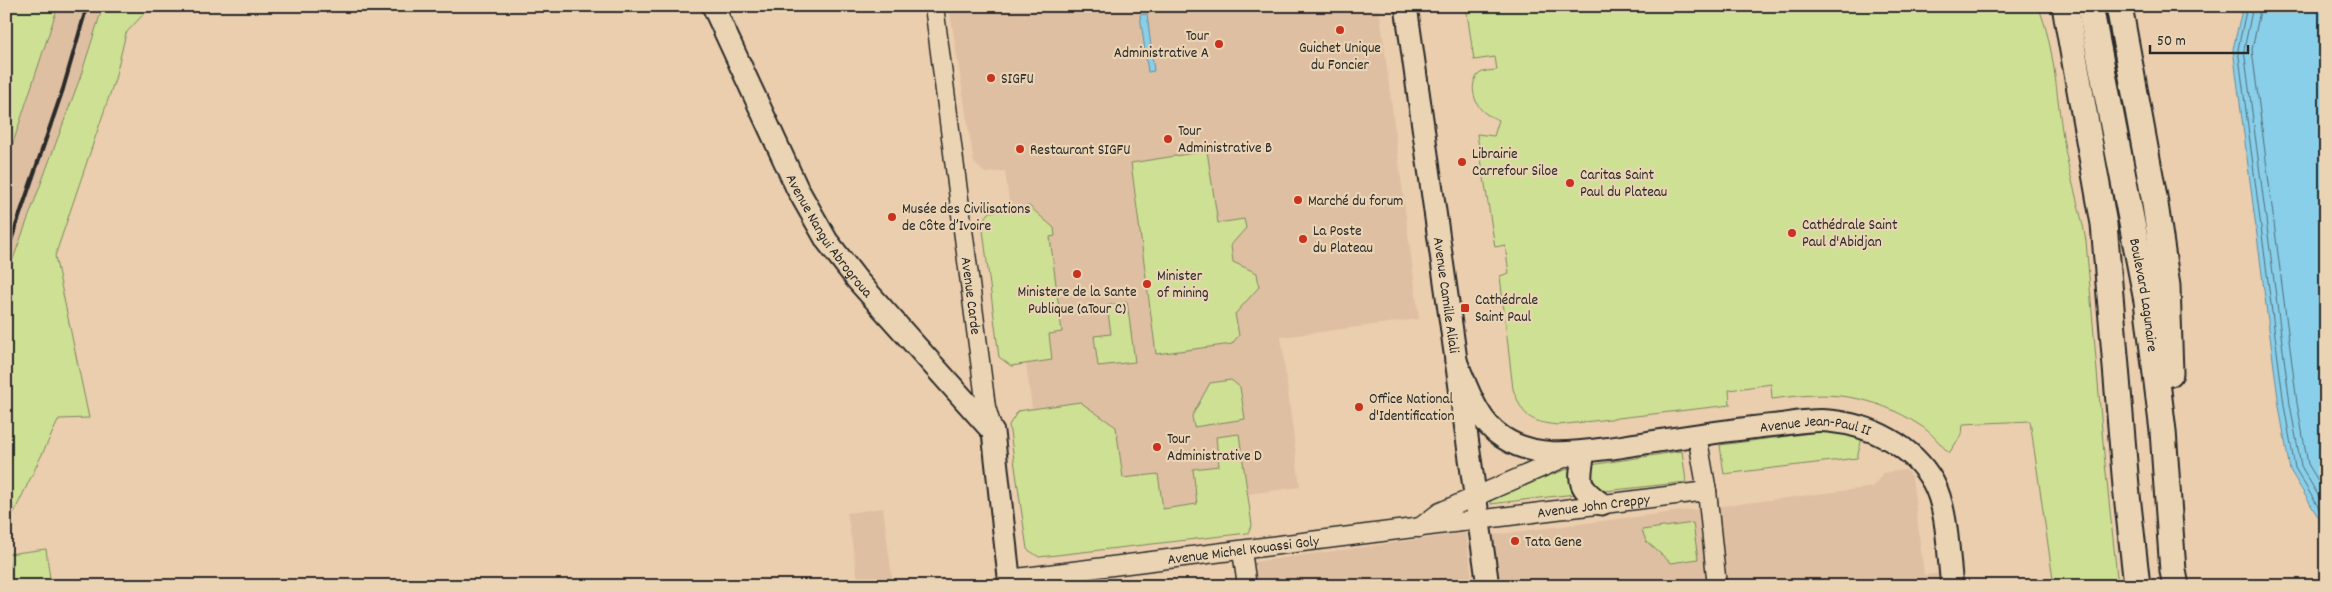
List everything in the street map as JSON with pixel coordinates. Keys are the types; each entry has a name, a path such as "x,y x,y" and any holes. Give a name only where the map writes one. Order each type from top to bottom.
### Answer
{"highway":[{"path":"2059,6 2070,43"},
{"name":"Boulevard Lagunaire","path":"2064,6 2104,224 2124,467 2137,586"},
{"name":"Boulevard Lagunaire","path":"2090,6 2147,301 2163,430 2173,571 2176,586"},
{"path":"2119,6 2154,197 2167,286 2171,367 2163,430"}],"main road":[{"name":"Avenue Nangui Abrogroua","path":"713,6 797,188 826,241 858,281 993,432"},
{"name":"Avenue Camille Aliali","path":"1406,6 1456,361 1466,416 1488,586"},
{"name":"Avenue Jean-Paul II","path":"1456,361 1476,408 1485,421 1501,437 1534,452 1578,453 1754,427 1830,421 1878,433 1909,453 1934,484 1941,506 1952,586"},
{"name":"Avenue Carde","path":"993,432 1009,583"},
{"path":"1578,453 1581,484 1586,492 1602,504"}],"street":[{"name":"Avenue Carde","path":"934,6 986,407 993,432"},
{"path":"1697,435 1707,491 1717,586"},
{"name":"Avenue Jean-Paul II","path":"1417,529 1440,512 1578,453"},
{"name":"Avenue John Creppy","path":"1479,521 1707,491"},
{"name":"Avenue Michel Kouassi Goly","path":"1009,583 1479,521"},
{"path":"1242,551 1247,586"}],"shaded area":[{"path":"58,6 103,6 80,78 6,278 6,164"},
{"path":"949,6 1379,6 1419,319 1281,337 1300,487 1248,494 1252,525 1248,533 1039,557 1027,549 1009,425 1018,411 1032,408 1026,364 1011,366 999,357 982,222 990,212 1010,209 1005,171 985,173 974,163"},
{"path":"1906,470 1912,477 1924,575 1941,573 1943,586 1498,586 1491,535 1873,487 1883,473"},
{"path":"883,508 893,586 859,586 847,513"},
{"path":"1466,533 1473,586 1256,586 1253,562"}],"green space":[{"path":"6,6 58,6 6,164"},
{"path":"103,6 151,6 126,33 115,79 55,256 89,418 59,419 6,529 6,278 80,78"},
{"path":"1466,6 2038,6 2052,54 2065,150 2086,241 2104,454 2118,586 2054,586 2030,421 1963,424 1962,434 1949,453 1925,429 1903,415 1885,407 1849,397 1831,395 1772,399 1771,384 1729,390 1730,405 1558,425 1540,422 1528,416 1520,406 1513,389 1500,276 1509,273 1505,245 1495,247 1477,134 1494,136 1499,120 1481,110 1473,90 1477,76 1486,71 1497,70 1495,57 1474,60"},
{"path":"1207,151 1218,223 1244,219 1246,228 1231,245 1233,262 1257,273 1259,287 1235,314 1239,335 1232,344 1156,354 1131,163"},
{"path":"1029,206 1054,228 1055,236 1050,237 1062,332 1049,334 1052,360 1011,366 999,357 982,222 990,212"},
{"path":"1127,302 1135,362 1098,366 1094,336 1111,334 1107,305"},
{"path":"1231,380 1240,387 1245,419 1194,427 1192,416 1210,383"},
{"path":"1080,402 1116,427 1123,478 1158,474 1163,509 1197,504 1193,469 1219,466 1216,437 1239,434 1252,525 1248,533 1039,557 1027,549 1009,425 1018,411"},
{"path":"1819,432 1846,434 1862,438 1857,458 1724,474 1720,445"},
{"path":"1682,451 1686,482 1491,504 1491,499 1510,489 1571,468"},
{"path":"1693,523 1698,559 1671,563 1646,541 1642,530"},
{"path":"46,549 51,586 12,586 8,554"}],"water":[{"path":"2243,6 2326,6 2326,530 2290,470 2279,406 2233,49"},
{"path":"1147,14 1154,71 1148,72 1140,15"}],"railway":[{"path":"6,255 63,89 87,6"}],"place":[{"name":"Guichet Unique du Foncier","path":"1340,30"},
{"name":"Tour Administrative A","path":"1219,44"},
{"name":"SIGFU","path":"991,78"},
{"name":"Tour Administrative B","path":"1168,139"},
{"name":"Restaurant SIGFU","path":"1020,149"},
{"name":"Librairie Carrefour Siloe","path":"1462,162"},
{"name":"Caritas Saint Paul du Plateau","path":"1570,183"},
{"name":"Marché du forum","path":"1298,200"},
{"name":"Musée des Civilisations de Côte d’Ivoire","path":"892,217"},
{"name":"Cathédrale Saint Paul d'Abidjan","path":"1792,233"},
{"name":"La Poste du Plateau","path":"1303,239"},
{"name":"Ministere de la Sante Publique (aTour C)","path":"1077,274"},
{"name":"Minister of mining","path":"1147,284"},
{"name":"Cathédrale Saint Paul","path":"1465,308"},
{"name":"Office National d'Identification","path":"1359,407"},
{"name":"Tour Administrative D","path":"1157,447"},
{"name":"Tata Gene","path":"1515,541"}]}
